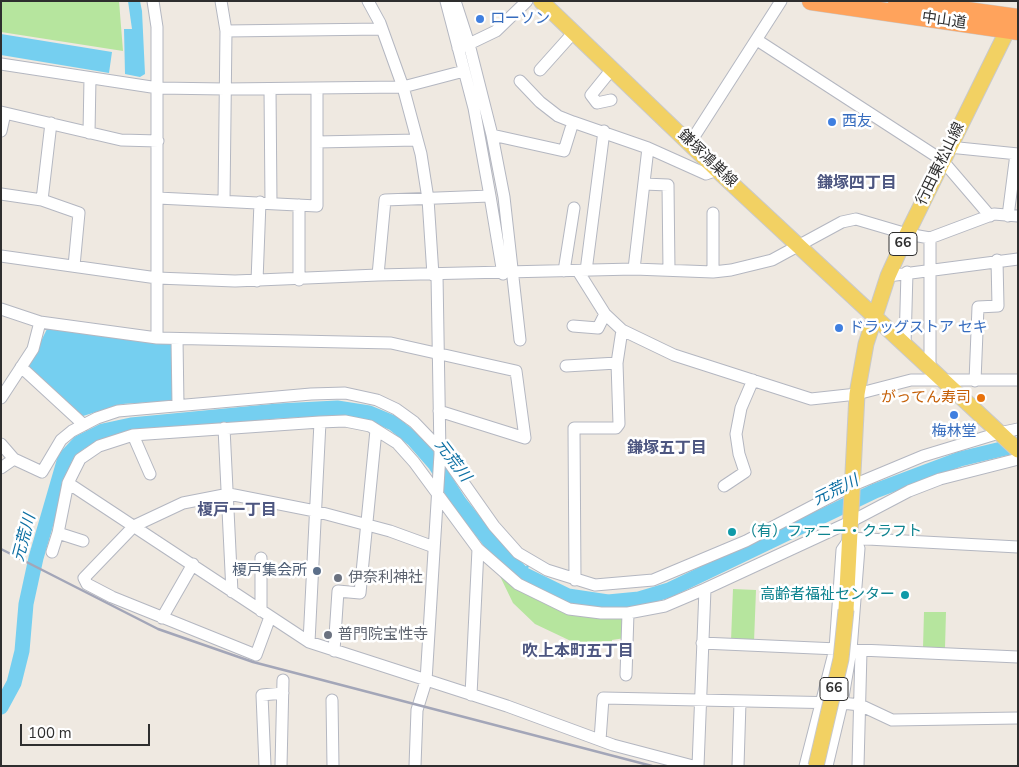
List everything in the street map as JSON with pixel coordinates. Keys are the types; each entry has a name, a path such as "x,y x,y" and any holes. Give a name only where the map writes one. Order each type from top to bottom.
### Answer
{"highway":[{"name":"中山道","path":"811,1 1015,21"},
{"name":"中山道","path":"896,1 973,6 1015,21"}],"main road":[{"name":"鎌塚鴻巣線","path":"541,1 717,170 874,314"},
{"name":"行田東松山線","path":"851,488 857,394 866,344 874,314 888,276 907,234 1015,21"},
{"path":"874,314 941,380 1018,450"},
{"name":"66","path":"816,766 841,659 846,610 851,488"}],"street":[{"path":"153,1 157,27 158,88 157,338"},
{"path":"221,1 226,31 224,201"},
{"path":"368,1 382,28 404,87 417,140 428,198 435,275 440,451 426,682 418,707 415,726 415,766"},
{"path":"446,1 492,135 508,274"},
{"path":"455,1 463,46 464,71 474,108 520,340"},
{"path":"463,46 496,31 528,1"},
{"path":"690,143 781,1"},
{"path":"226,31 382,28"},
{"path":"540,70 574,32"},
{"path":"757,40 946,154 990,216"},
{"path":"1,64 158,88 404,87 464,71"},
{"path":"611,100 597,104 591,95 612,69"},
{"path":"89,132 90,78"},
{"path":"520,81 540,102 558,116 648,148 706,174 717,170"},
{"path":"158,198 316,206 318,88"},
{"path":"257,281 265,203 270,89"},
{"path":"1,131 3,113 121,140 158,140"},
{"path":"492,135 564,151 573,122"},
{"path":"42,200 51,123"},
{"path":"604,131 582,271 604,314 622,330 674,355 811,399 857,394 911,380 1018,380"},
{"path":"317,142 417,140"},
{"path":"634,269 648,148"},
{"path":"1,256 157,278 257,281 378,275 508,274 634,269 713,272 732,270 772,260 842,222 856,219 907,234 930,238 990,216 1013,216 1017,154 946,154"},
{"path":"644,184 668,185 669,270"},
{"path":"1,194 42,200 79,213 74,266"},
{"path":"378,275 385,200 490,196"},
{"path":"298,280 299,205"},
{"path":"564,271 574,208"},
{"path":"713,213 713,272"},
{"path":"930,238 930,369"},
{"path":"888,276 997,260 1018,259"},
{"path":"975,381 978,308 998,306 997,260"},
{"path":"905,344 907,272"},
{"path":"1,309 40,322 157,338 391,343 516,371 525,438 440,411"},
{"path":"573,326 598,328 604,314"},
{"path":"1,398 34,348 40,322"},
{"path":"575,580 574,428 616,428 619,424 617,363 622,330"},
{"path":"177,339 178,404"},
{"path":"566,366 617,363"},
{"path":"21,367 84,424"},
{"path":"724,486 744,472 736,434 741,408 753,380"},
{"path":"1,444 14,459 42,472 61,440 84,424 118,411 178,404 345,394 377,400 396,409 414,422 440,451 494,526 518,553 547,570 575,580 595,584 653,580 746,541 851,488 923,456 1018,430"},
{"path":"309,642 320,422"},
{"path":"52,552 58,533 68,483 80,459 98,446 133,435 320,422 345,422 370,426 402,449 478,549 518,584 569,609 601,613 628,613 665,606 704,590 909,491 940,479 1018,459"},
{"path":"224,428 229,494 232,592"},
{"path":"334,651 338,592 360,593 376,430"},
{"path":"133,435 150,474"},
{"path":"1,468 14,459"},
{"path":"68,483 309,642 600,740 693,766"},
{"path":"261,558 266,614 256,655 112,597 87,584 84,578 134,526 183,504 229,494 315,511 368,525 434,547"},
{"path":"58,533 83,541"},
{"path":"849,539 1018,547"},
{"path":"805,766 835,649 842,550 849,539"},
{"path":"849,539 859,548 856,650 860,705 858,766"},
{"path":"471,695 478,549"},
{"path":"162,618 193,564"},
{"path":"698,766 704,590"},
{"path":"626,675 628,613"},
{"path":"702,643 1018,657"},
{"path":"827,766 856,650"},
{"path":"281,766 284,680"},
{"path":"265,766 262,695 283,693"},
{"path":"600,740 603,698 842,703 860,705 892,720 1018,718"},
{"path":"332,700 333,766"},
{"path":"738,766 740,702"}],"green space":[{"path":"1,1 119,1 123,51 1,32"},
{"path":"497,570 536,598 623,615 625,638 612,640 612,643 573,642 535,624 513,603"},
{"path":"733,589 756,590 754,642 731,641"},
{"path":"924,612 946,612 945,648 923,648"}],"water":[{"path":"128,1 140,1 142,11 145,74 140,77 125,74 124,29 132,29"},
{"path":"1,34 112,52 109,73 1,55"},
{"path":"48,327 161,344 171,343 174,346 174,398 171,401 122,404 83,416 30,370 29,365"}],"waterway":[{"name":"元荒川","path":"1,707 14,683 22,651 26,604 36,558 65,458 79,443 103,431 131,425 278,411 337,408 369,413 393,423 414,440 435,464 459,502 492,544 523,574 568,596 608,602 639,599 669,590 875,491 960,459 1018,445"},
{"path":"523,574 529,564"}],"railway":[{"path":"1,549 158,629 253,662 652,766"}],"place":[{"name":"ローソン","path":"480,19"},
{"name":"西友","path":"832,122"},
{"name":"ドラッグストア セキ","path":"839,328"},
{"name":"がってん寿司","path":"981,398"},
{"name":"梅林堂","path":"954,415"},
{"name":"（有）ファニー・クラフト","path":"732,532"},
{"name":"榎戸集会所","path":"317,571"},
{"name":"伊奈利神社","path":"338,578"},
{"name":"高齢者福祉センター","path":"905,595"},
{"name":"普門院宝性寺","path":"328,635"}],"district":[{"name":"鎌塚四丁目","path":"857,184"},
{"name":"鎌塚五丁目","path":"667,449"},
{"name":"榎戸一丁目","path":"237,511"},
{"name":"吹上本町五丁目","path":"578,652"}]}
